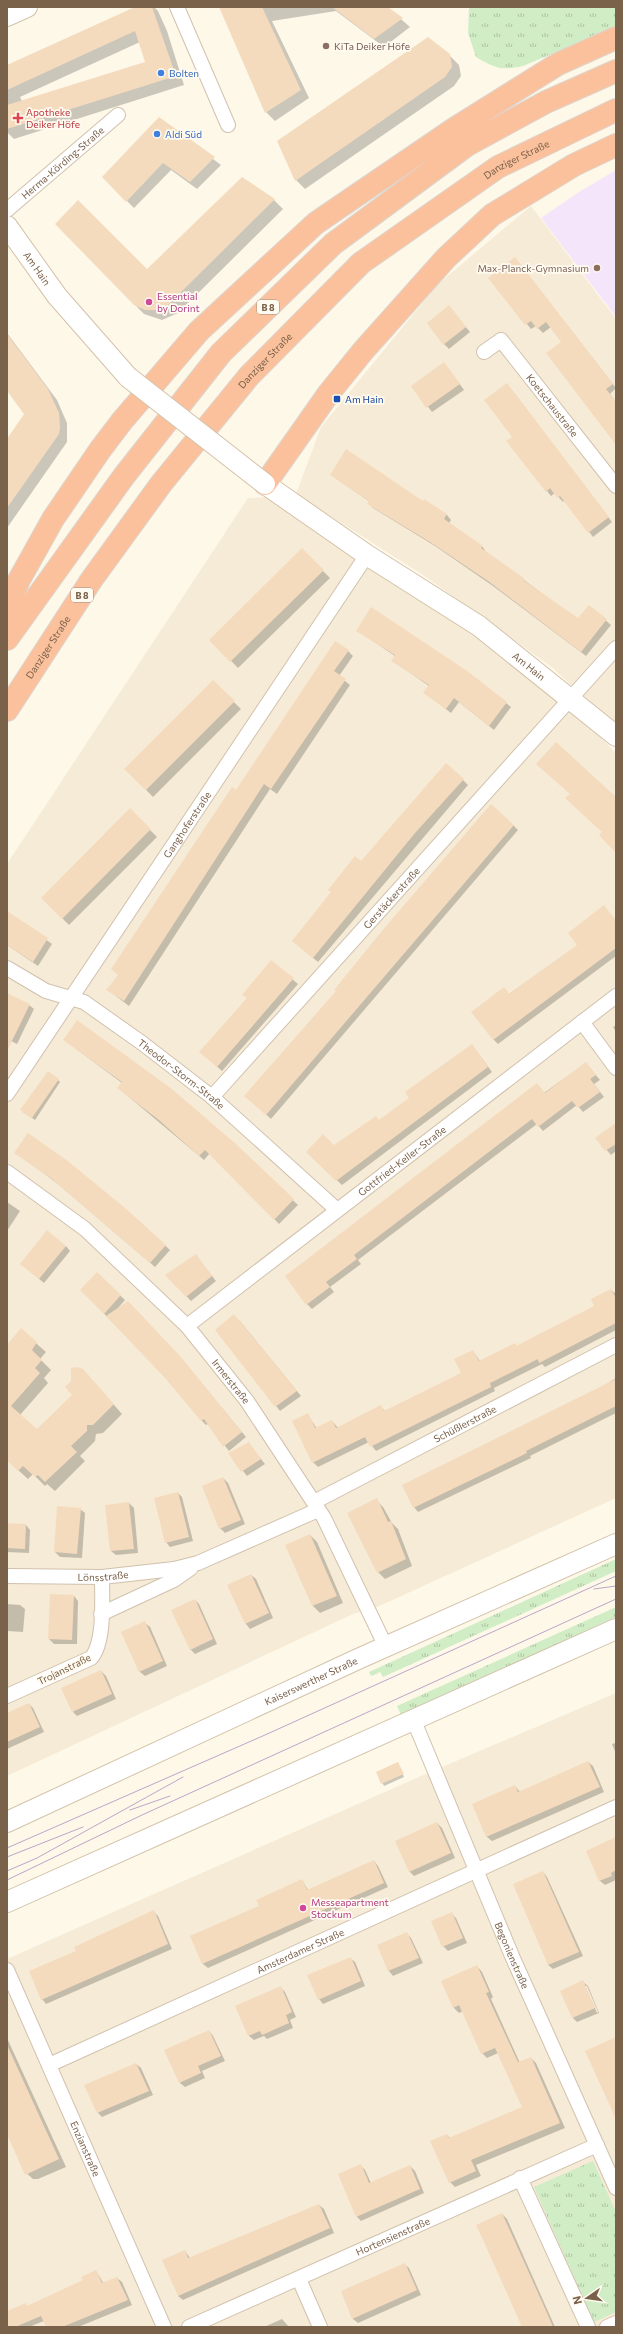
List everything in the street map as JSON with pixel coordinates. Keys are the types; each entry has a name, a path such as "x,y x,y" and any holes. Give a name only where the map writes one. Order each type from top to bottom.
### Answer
{"highway":[{"path":"7,610 19,580 53,519 100,450 122,421 199,331 316,223 454,129 551,68 616,38"},
{"name":"B 8","path":"7,639 124,476 221,353 333,244 467,145 546,102 616,71"},
{"name":"Danziger Straße","path":"7,710 92,579 161,484 249,376 361,263 498,167 616,110"},
{"path":"264,484 329,393 446,258 492,215 574,165 616,144"}],"street":[{"path":"7,16 27,7"},
{"path":"177,7 228,125"},
{"name":"Herma-Körding-Straße","path":"7,210 118,115"},
{"name":"Am Hain","path":"7,226 56,296 128,377 264,484 366,555 479,626 616,736"},
{"name":"Koetschaustraße","path":"484,352 501,340 616,486"},
{"name":"Ganghoferstraße","path":"7,1094 69,998 366,555"},
{"path":"570,698 616,648"},
{"name":"Gerstäckerstraße","path":"212,1097 570,698"},
{"name":"Theodor-Storm-Straße","path":"7,968 46,991 84,1002 212,1097 336,1209"},
{"name":"Gottfried-Keller-Straße","path":"187,1326 336,1209 616,996"},
{"path":"582,1022 616,1068"},
{"name":"Irmerstraße","path":"7,1172 85,1229 187,1326 247,1401 316,1506 386,1647"},
{"name":"Schüßlerstraße","path":"316,1506 616,1345"},
{"name":"Lönsstraße","path":"101,1614 174,1580 198,1563 316,1506"},
{"name":"Kaiserswerther Straße","path":"7,1822 386,1647 616,1544"},
{"name":"Lönsstraße","path":"7,1576 102,1577 174,1569 198,1563"},
{"name":"Trojanstraße","path":"7,1696 91,1658 98,1645 102,1577"},
{"path":"7,1902 414,1721 616,1629"},
{"name":"Begonienstraße","path":"414,1721 473,1857 476,1872 597,2145 612,2167 616,2188"},
{"name":"Amsterdamer Straße","path":"50,2066 616,1807"},
{"name":"Enzianstraße","path":"7,1970 164,2327"},
{"name":"Hortensienstraße","path":"190,2327 520,2178 597,2145"},
{"path":"520,2178 588,2327"},
{"path":"299,2279 320,2327"},
{"path":"607,2327 616,2323"}],"shaded area":[{"name":"Max-Planck-Gymnasium","path":"616,170 616,317 541,218 579,192"},
{"path":"531,206 616,319 616,728 553,668 426,577 296,494 321,427 438,284"},
{"path":"272,497 455,621 572,710 616,753 616,1498 375,1608 353,1614 7,1776 7,864 248,498"},
{"path":"616,1693 616,2327 7,2327 7,1959 428,1773"}],"green space":[{"path":"616,7 616,27 523,66 498,68 476,57 468,33 469,8"},
{"path":"616,1559 616,1571 383,1677 380,1672 371,1676 369,1672"},
{"path":"616,1607 616,1617 401,1715 397,1706"},
{"path":"593,2161 616,2212 616,2312 594,2322 534,2187"}],"building":[{"path":"135,7 152,7 176,76 7,129 7,105 145,62 135,31 7,90 7,65"},
{"path":"219,7 262,7 301,90 265,113"},
{"path":"332,7 388,7 403,18 374,39"},
{"path":"428,37 450,54 452,67 445,77 295,181 277,141"},
{"path":"159,117 215,157 190,182 163,163 126,202 102,177"},
{"path":"242,177 275,199 169,304 158,310 145,310 134,305 55,224 78,200 147,269"},
{"path":"515,257 613,384 606,389 616,402 616,445 546,353 561,342 546,322 537,329 531,321 525,325 488,278"},
{"path":"449,305 466,327 443,345 427,323"},
{"path":"7,334 48,389 59,413 60,428 59,434 7,508 7,439 24,414 7,391"},
{"path":"444,362 460,384 426,408 411,386"},
{"path":"507,383 609,517 588,533 560,496 557,498 550,488 546,492 506,441 512,437 484,400"},
{"path":"346,449 423,501 424,499 447,514 444,519 483,546 481,548 524,578 523,580 578,618 589,605 607,619 581,652 488,581 430,542 367,504 369,501 330,475"},
{"path":"302,548 324,570 230,662 209,640"},
{"path":"371,607 467,671 507,702 489,726 454,698 446,709 423,693 429,685 391,661 395,655 356,631"},
{"path":"335,641 349,650 334,671 346,679 271,789 264,784 124,1001 106,990 118,975 111,969 232,787 236,790"},
{"path":"213,680 235,701 146,790 124,769"},
{"path":"556,742 616,797 616,853 599,835 602,832 565,798 570,794 536,764"},
{"path":"446,763 464,779 415,833 313,958 292,941 331,892 328,890 355,856 361,861"},
{"path":"491,804 514,825 266,1115 244,1096 336,991 334,990 381,932"},
{"path":"130,808 151,829 62,919 41,898"},
{"path":"604,905 616,921 616,948 493,1040 471,1012 504,987 509,994 577,945 568,933"},
{"path":"7,911 48,938 33,962 7,945"},
{"path":"271,960 294,978 217,1067 199,1052 247,998 242,995"},
{"path":"7,993 30,1004 7,1051"},
{"path":"77,1020 172,1089 237,1145 294,1199 274,1220 205,1150 199,1156 159,1120 117,1088 122,1082 63,1040"},
{"path":"472,1044 488,1067 336,1181 306,1152 323,1134 334,1145 376,1116 379,1120 409,1098 405,1092"},
{"path":"586,1062 596,1075 590,1079 600,1092 578,1108 572,1101 538,1127 532,1119 354,1255 357,1259 326,1282 330,1287 306,1305 285,1276 537,1083 545,1093"},
{"path":"48,1071 59,1079 32,1118 20,1110"},
{"path":"616,1123 616,1144 605,1151 595,1138"},
{"path":"28,1133 69,1162 125,1208 166,1245 150,1263 52,1179 14,1153"},
{"path":"47,1230 66,1246 39,1279 20,1264"},
{"path":"196,1254 212,1276 186,1297 165,1275"},
{"path":"97,1272 121,1295 104,1314 80,1290"},
{"path":"611,1289 616,1298 616,1323 539,1363 538,1359 490,1383 491,1387 370,1447 365,1437 312,1463 292,1421 308,1413 315,1428 332,1420 336,1428 381,1405 384,1411 461,1373 454,1359 473,1350 479,1361 515,1343 516,1346 594,1306 591,1299"},
{"path":"128,1301 180,1356 242,1432 223,1447 204,1419 201,1421 166,1379 106,1316"},
{"path":"234,1314 297,1391 275,1407 215,1330"},
{"path":"21,1328 37,1342 32,1350 42,1360 35,1368 40,1373 11,1406 37,1429 72,1395 65,1387 71,1381 71,1368 78,1367 83,1369 114,1404 93,1425 87,1425 87,1431 71,1446 77,1452 45,1482 38,1475 35,1477 23,1466 18,1471 7,1460 7,1345"},
{"path":"616,1379 616,1406 526,1451 527,1453 413,1508 402,1485"},
{"path":"249,1442 261,1459 241,1472 228,1453"},
{"path":"223,1477 241,1520 219,1529 202,1486"},
{"path":"178,1492 189,1537 165,1543 154,1498"},
{"path":"377,1498 388,1522 391,1521 406,1559 377,1573 347,1513"},
{"path":"129,1502 134,1549 110,1551 105,1505"},
{"path":"57,1506 81,1508 77,1554 54,1552"},
{"path":"7,1523 26,1524 25,1549 7,1548"},
{"path":"310,1534 337,1596 312,1606 285,1545"},
{"path":"251,1574 269,1613 245,1624 227,1585"},
{"path":"50,1594 74,1595 72,1640 48,1639"},
{"path":"195,1599 213,1639 190,1650 171,1610"},
{"path":"145,1621 163,1661 139,1672 121,1632"},
{"path":"101,1670 112,1694 72,1712 61,1688"},
{"path":"29,1703 40,1727 7,1742 7,1713"},
{"path":"588,1761 600,1787 486,1837 472,1804 515,1785 518,1792"},
{"path":"398,1762 404,1774 381,1784 376,1772"},
{"path":"437,1822 451,1853 409,1872 395,1841"},
{"path":"616,1837 616,1870 611,1873 612,1876 599,1881 586,1851"},
{"path":"374,1860 384,1883 202,1964 190,1936 259,1906 256,1900 302,1879 307,1890"},
{"path":"543,1871 579,1952 548,1965 513,1884"},
{"path":"154,1910 168,1944 41,2000 29,1971 76,1951 74,1947"},
{"path":"452,1912 463,1938 442,1947 431,1921"},
{"path":"407,1932 419,1958 388,1971 377,1945"},
{"path":"351,1957 361,1981 318,2000 307,1975"},
{"path":"477,1965 489,1992 486,1993 518,2062 531,2057 560,2123 471,2160 476,2171 449,2183 430,2141 447,2134 449,2138 522,2107 495,2048 481,2054 459,2005 453,2008 441,1981"},
{"path":"583,1980 595,2008 572,2018 560,1991"},
{"path":"281,1986 292,2012 286,2015 289,2023 262,2035 260,2031 248,2036 235,2006"},
{"path":"209,2030 221,2056 198,2066 201,2073 179,2083 164,2050"},
{"path":"616,2037 616,2119 585,2051"},
{"path":"7,2045 59,2159 25,2175 7,2134"},
{"path":"136,2063 149,2091 97,2113 84,2085"},
{"path":"361,2164 369,2183 410,2165 420,2189 356,2217 338,2174"},
{"path":"319,2204 330,2228 178,2296 162,2260 185,2250 188,2258"},
{"path":"502,2213 553,2327 522,2327 476,2225"},
{"path":"405,2263 417,2290 352,2319 341,2291"},
{"path":"96,2270 102,2283 117,2277 128,2300 62,2327 46,2327 41,2316 15,2327 7,2327 7,2311 26,2303 27,2306 83,2280 81,2277"}],"tram line":[{"path":"7,1848 265,1735 616,1576"},
{"path":"594,1589 616,1586"},
{"path":"7,1880 142,1815 616,1599"},
{"path":"7,1871 37,1858 183,1777"},
{"path":"130,1810 170,1796"},
{"path":"7,1857 83,1827"}],"place":[{"name":"KiTa Deiker Höfe","path":"326,46"},
{"name":"Bolten","path":"161,73"},
{"name":"Apotheke Deiker Höfe","path":"18,118"},
{"name":"Aldi Süd","path":"157,134"},
{"name":"Max-Planck-Gymnasium","path":"597,268"},
{"name":"Essential by Dorint","path":"149,302"},
{"name":"Am Hain","path":"337,399"},
{"name":"Messeapartment Stockum","path":"303,1908"}]}
